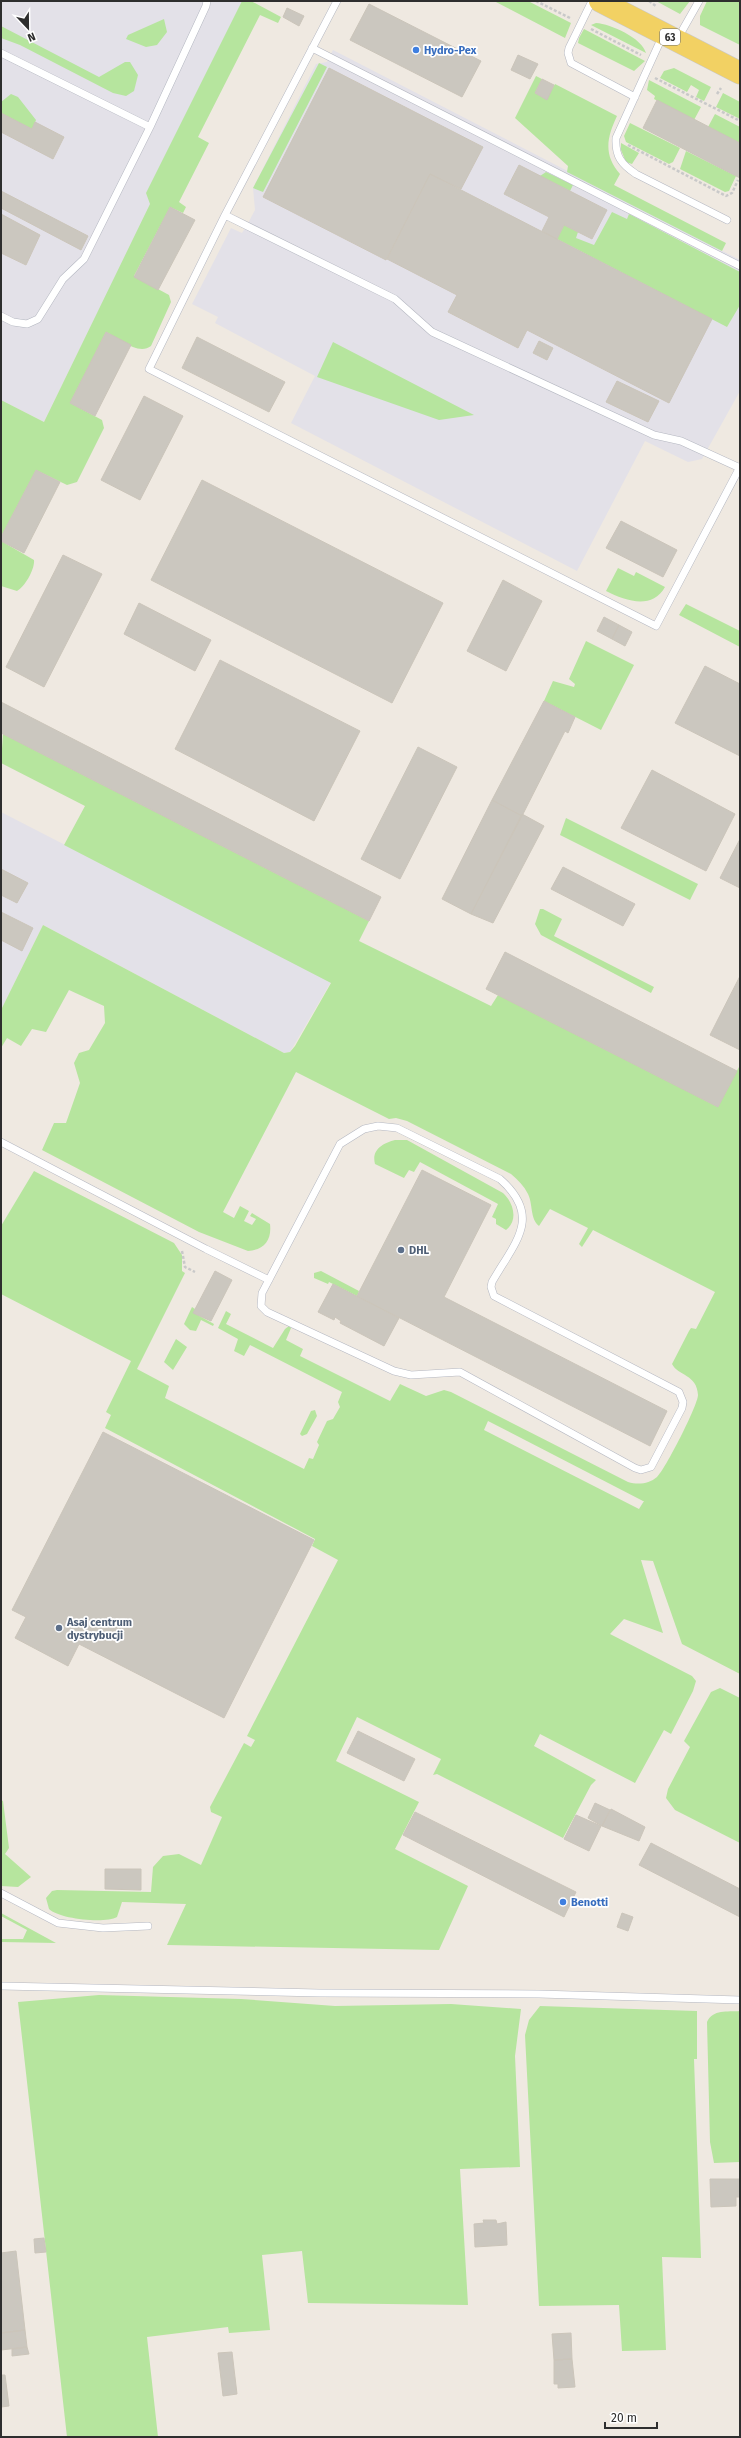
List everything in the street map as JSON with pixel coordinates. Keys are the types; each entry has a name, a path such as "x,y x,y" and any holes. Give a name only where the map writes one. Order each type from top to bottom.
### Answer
{"main road":[{"name":"63","path":"600,1 740,72"}],"lane":[{"path":"1,316 13,322 27,324 38,319 42,315 63,279 84,259 150,127 207,1"},
{"path":"226,215 395,299 432,332 654,435 681,441 740,467 656,626 150,369 226,215 337,1"},
{"path":"592,1 569,48 568,53 571,62 635,97"},
{"path":"698,1 652,60 616,138 618,156 624,166 727,220"},
{"path":"312,48 740,266"},
{"path":"1,53 150,127"},
{"path":"378,1126 397,1128 500,1179 512,1190 519,1201 524,1219 523,1228 492,1282 491,1287 494,1296 679,1392 683,1402 682,1408 651,1467 641,1470 460,1372 411,1375 394,1371 267,1312 261,1306 260,1300 269,1280 340,1144 364,1129 378,1126"},
{"path":"1,1142 206,1249 269,1280"},
{"path":"1,1893 58,1924 103,1928 148,1926"},
{"path":"1,1986 319,1993 539,1994 740,2000"}],"path":[{"path":"536,1 652,60"},
{"path":"653,77 740,122"},
{"path":"717,94 721,88"},
{"path":"616,138 726,196 732,193 738,180"}],"shaded area":[{"path":"1,1 250,1 44,422 1,400"},
{"path":"333,50 740,260 740,391 702,459 688,462 645,441 577,571 291,423 315,376 215,323 218,317 192,304 231,228 242,233 247,225 255,210 253,188 316,64 327,62"},
{"path":"1,812 331,982 290,1052 284,1053 43,925 1,1010"}],"green space":[{"path":"242,1 251,1 281,17 278,23 260,15 198,137 209,143 179,202 186,207 183,213 170,207 134,276 169,295 171,302 151,346 146,349 134,348 106,332 70,403 102,420 104,428 77,482 67,485 36,470 1,537 1,400 44,422 150,204 146,193"},
{"path":"494,1 528,1 571,23 565,38"},
{"path":"656,1 690,1 680,14"},
{"path":"707,1 740,1 740,45 700,25 700,16"},
{"path":"164,19 167,32 157,45 146,47 126,39 128,35"},
{"path":"596,23 610,26 632,37 639,42 646,53 591,25"},
{"path":"1,26 99,77 125,62 130,62 138,75 134,91 126,96 113,93 20,45 1,38"},
{"path":"584,29 645,61 634,71 578,43"},
{"path":"319,63 327,67 263,192 253,188"},
{"path":"674,68 711,87 704,101 696,97 699,90 691,85 687,92 660,78 664,71"},
{"path":"536,76 542,79 535,93 546,99 555,84 617,116 611,131 608,146 611,160 620,174 614,185 726,243 722,251 567,172 568,166 515,118"},
{"path":"649,80 701,107 694,120 654,99 655,96 647,90"},
{"path":"723,93 740,102 740,119 716,107"},
{"path":"11,94 18,97 36,120 32,129 1,113 1,102"},
{"path":"715,114 740,127 740,143 708,127"},
{"path":"630,123 680,148 673,162 669,164 626,142 624,136"},
{"path":"621,143 639,153 632,164 626,162 621,150"},
{"path":"686,151 736,176 729,191 725,192 680,169"},
{"path":"546,172 573,185 570,191 540,176"},
{"path":"612,212 627,219 629,214 740,272 740,305 727,327 557,239 564,225 578,232 576,238 594,245"},
{"path":"333,342 474,415 439,420 317,377"},
{"path":"1,541 34,560 33,568 29,577 23,586 17,591 1,586"},
{"path":"618,568 634,576 636,572 665,587 660,594 653,599 646,601 630,600 614,595 606,591"},
{"path":"686,604 740,631 740,647 679,615"},
{"path":"586,641 634,665 601,730 544,701 553,681 574,687 575,684 569,679"},
{"path":"3,734 369,921 359,941 491,1006 498,995 718,1107 740,1065 740,1674 682,1644 653,1561 641,1560 663,1633 624,1619 610,1634 692,1676 696,1681 693,1691 671,1734 664,1730 635,1783 540,1734 534,1746 596,1780 591,1785 563,1838 437,1774 433,1775 441,1759 357,1717 336,1761 419,1802 395,1849 468,1886 439,1950 167,1945 186,1904 122,1902 117,1917 103,1920 72,1918 54,1913 49,1909 46,1898 52,1891 57,1890 151,1892 153,1867 163,1856 179,1854 201,1865 222,1817 211,1812 210,1807 244,1743 251,1747 255,1740 247,1736 338,1560 312,1546 315,1539 105,1428 111,1415 106,1412 131,1361 1,1294 1,1226 34,1171 174,1243 182,1255 182,1271 185,1273 137,1369 169,1386 165,1398 304,1469 309,1458 313,1459 319,1445 317,1442 327,1421 333,1419 340,1407 338,1402 342,1392 250,1345 244,1356 234,1351 238,1339 218,1328 226,1311 231,1314 226,1324 273,1348 285,1329 289,1326 291,1328 286,1340 303,1349 300,1356 390,1401 400,1384 426,1396 444,1390 451,1392 628,1482 639,1484 654,1479 661,1472 673,1451 697,1401 697,1388 694,1383 691,1379 678,1371 672,1364 691,1328 696,1329 715,1292 593,1230 582,1247 579,1244 588,1228 550,1209 539,1226 534,1219 530,1198 525,1188 511,1174 407,1121 396,1118 389,1119 296,1072 223,1212 234,1218 240,1206 249,1211 244,1221 252,1225 256,1219 250,1216 252,1213 270,1224 270,1235 266,1243 258,1249 248,1251 199,1232 42,1150 54,1123 66,1123 80,1083 74,1063 79,1053 89,1050 105,1023 104,1006 69,990 46,1032 32,1029 21,1046 7,1038 1,1048 1,1010 43,925 284,1053 290,1052 295,1046 331,983 64,845 85,806 1,763","holes":["488,1421 643,1501 639,1509 484,1430"]},
{"path":"566,818 698,884 690,900 560,835"},
{"path":"540,909 543,909 562,919 554,936 654,987 651,993 541,935 535,924"},
{"path":"395,1140 407,1140 503,1193 510,1201 512,1206 513,1216 510,1226 506,1230 496,1224 496,1219 492,1217 498,1204 420,1162 414,1172 409,1170 404,1178 375,1164 375,1154 379,1148"},
{"path":"321,1271 359,1291 357,1296 329,1282 328,1284 314,1278 314,1273"},
{"path":"192,1307 195,1309 194,1313 214,1324 213,1326 201,1320 196,1331 190,1330 184,1324"},
{"path":"176,1339 187,1347 173,1370 164,1362"},
{"path":"315,1410 317,1416 307,1434 302,1436 300,1434 311,1411"},
{"path":"720,1688 740,1698 740,1843 675,1810 666,1798 668,1789 690,1747 684,1741 711,1692"},
{"path":"1,1800 3,1801 9,1848 5,1854 31,1877 18,1887 1,1886"},
{"path":"1,1913 56,1943 1,1942 1,1939 23,1939 27,1930 1,1916"},
{"path":"99,1995 241,1999 335,2006 451,2004 521,2009 515,2056 520,2167 460,2169 468,2305 308,2303 302,2251 262,2255 270,2330 229,2333 228,2327 147,2337 158,2437 67,2437 18,2002"},
{"path":"540,2006 697,2011 697,2059 694,2059 701,2258 662,2257 666,2350 622,2351 619,2305 539,2306 525,2035 529,2020"},
{"path":"725,2011 740,2011 740,2162 714,2163 710,2142 707,2022 717,2013"}],"building":[{"name":"Hydro-Pex","path":"369,4 481,61 462,97 350,40"},
{"path":"287,8 304,16 299,26 283,17"},
{"path":"518,55 538,64 530,79 511,70"},
{"path":"329,68 483,147 461,189 430,174 386,260 263,197"},
{"path":"542,79 554,85 547,100 535,93"},
{"path":"657,100 740,143 740,178 643,128"},
{"path":"1,113 32,129 35,122 64,137 53,159 1,132"},
{"path":"519,165 607,210 592,239 564,225 557,239 542,231 549,217 504,194"},
{"path":"430,174 712,319 669,403 527,330 518,348 448,312 457,295 387,259"},
{"path":"1,191 88,236 81,250 1,208"},
{"path":"170,207 195,220 158,290 134,277"},
{"path":"1,214 40,235 26,265 1,253"},
{"path":"106,332 131,345 95,416 70,403"},
{"path":"197,337 285,382 269,412 182,368"},
{"path":"539,341 553,348 547,360 533,353"},
{"path":"617,381 659,401 648,422 606,402"},
{"path":"144,396 183,416 140,500 101,480"},
{"path":"36,470 60,482 24,553 1,541 1,537"},
{"path":"202,480 443,603 392,703 151,580"},
{"path":"621,521 677,550 663,577 606,548"},
{"path":"63,555 102,574 44,687 6,667"},
{"path":"503,580 542,601 506,671 467,651"},
{"path":"139,603 211,640 195,671 124,634"},
{"path":"604,617 619,625 612,639 597,631"},
{"path":"619,625 632,632 625,646 612,639"},
{"path":"220,660 360,731 314,821 175,749"},
{"path":"705,666 740,684 740,756 675,723"},
{"path":"544,701 575,717 568,733 565,731 522,816 492,800"},
{"path":"1,702 381,897 369,921 1,733"},
{"path":"418,747 457,767 400,879 361,859"},
{"path":"652,770 735,814 706,871 621,828"},
{"path":"492,800 522,816 471,914 442,899"},
{"path":"522,814 544,826 493,923 471,914"},
{"path":"740,839 740,888 720,878"},
{"path":"563,867 635,904 623,926 551,889"},
{"path":"1,869 28,883 17,903 1,895"},
{"path":"1,912 33,928 22,951 1,940"},
{"path":"505,952 737,1071 718,1107 486,989"},
{"path":"740,976 740,1050 710,1035"},
{"path":"422,1170 491,1205 444,1297 667,1411 650,1446 357,1296"},
{"path":"215,1271 232,1280 211,1321 193,1313"},
{"path":"333,1284 399,1318 384,1346 340,1323 341,1321 335,1317 334,1320 318,1312"},
{"path":"103,1432 314,1540 224,1718 79,1644 68,1666 15,1638 26,1617 12,1610"},
{"path":"358,1731 415,1759 404,1781 347,1753"},
{"path":"595,1803 610,1810 602,1826 588,1818"},
{"path":"611,1809 645,1827 639,1841 602,1826"},
{"path":"415,1812 576,1892 564,1917 403,1835"},
{"path":"576,1815 601,1826 589,1851 564,1839"},
{"path":"651,1843 740,1889 740,1917 639,1865"},
{"path":"105,1869 141,1869 141,1890 105,1889"},
{"path":"622,1913 633,1917 628,1931 617,1927"},
{"path":"710,2179 740,2179 740,2197 736,2197 736,2206 711,2207"},
{"path":"483,2220 496,2220 497,2224 506,2222 507,2245 475,2247 474,2224 484,2223"},
{"path":"44,2238 46,2252 35,2253 34,2239"},
{"path":"16,2251 25,2330 1,2333 1,2253"},
{"path":"25,2330 27,2347 1,2350 1,2333"},
{"path":"571,2333 572,2359 554,2360 552,2334"},
{"path":"27,2347 29,2354 12,2356 12,2349"},
{"path":"232,2352 237,2394 223,2396 218,2353"},
{"path":"572,2359 575,2387 558,2388 558,2384 554,2384 554,2360"},
{"path":"1,2375 5,2375 9,2406 1,2407"}],"place":[{"name":"Hydro-Pex","path":"416,50"},
{"name":"DHL","path":"401,1250"},
{"name":"Asaj centrum dystrybucji","path":"59,1628"},
{"name":"Benotti","path":"563,1902"}]}
